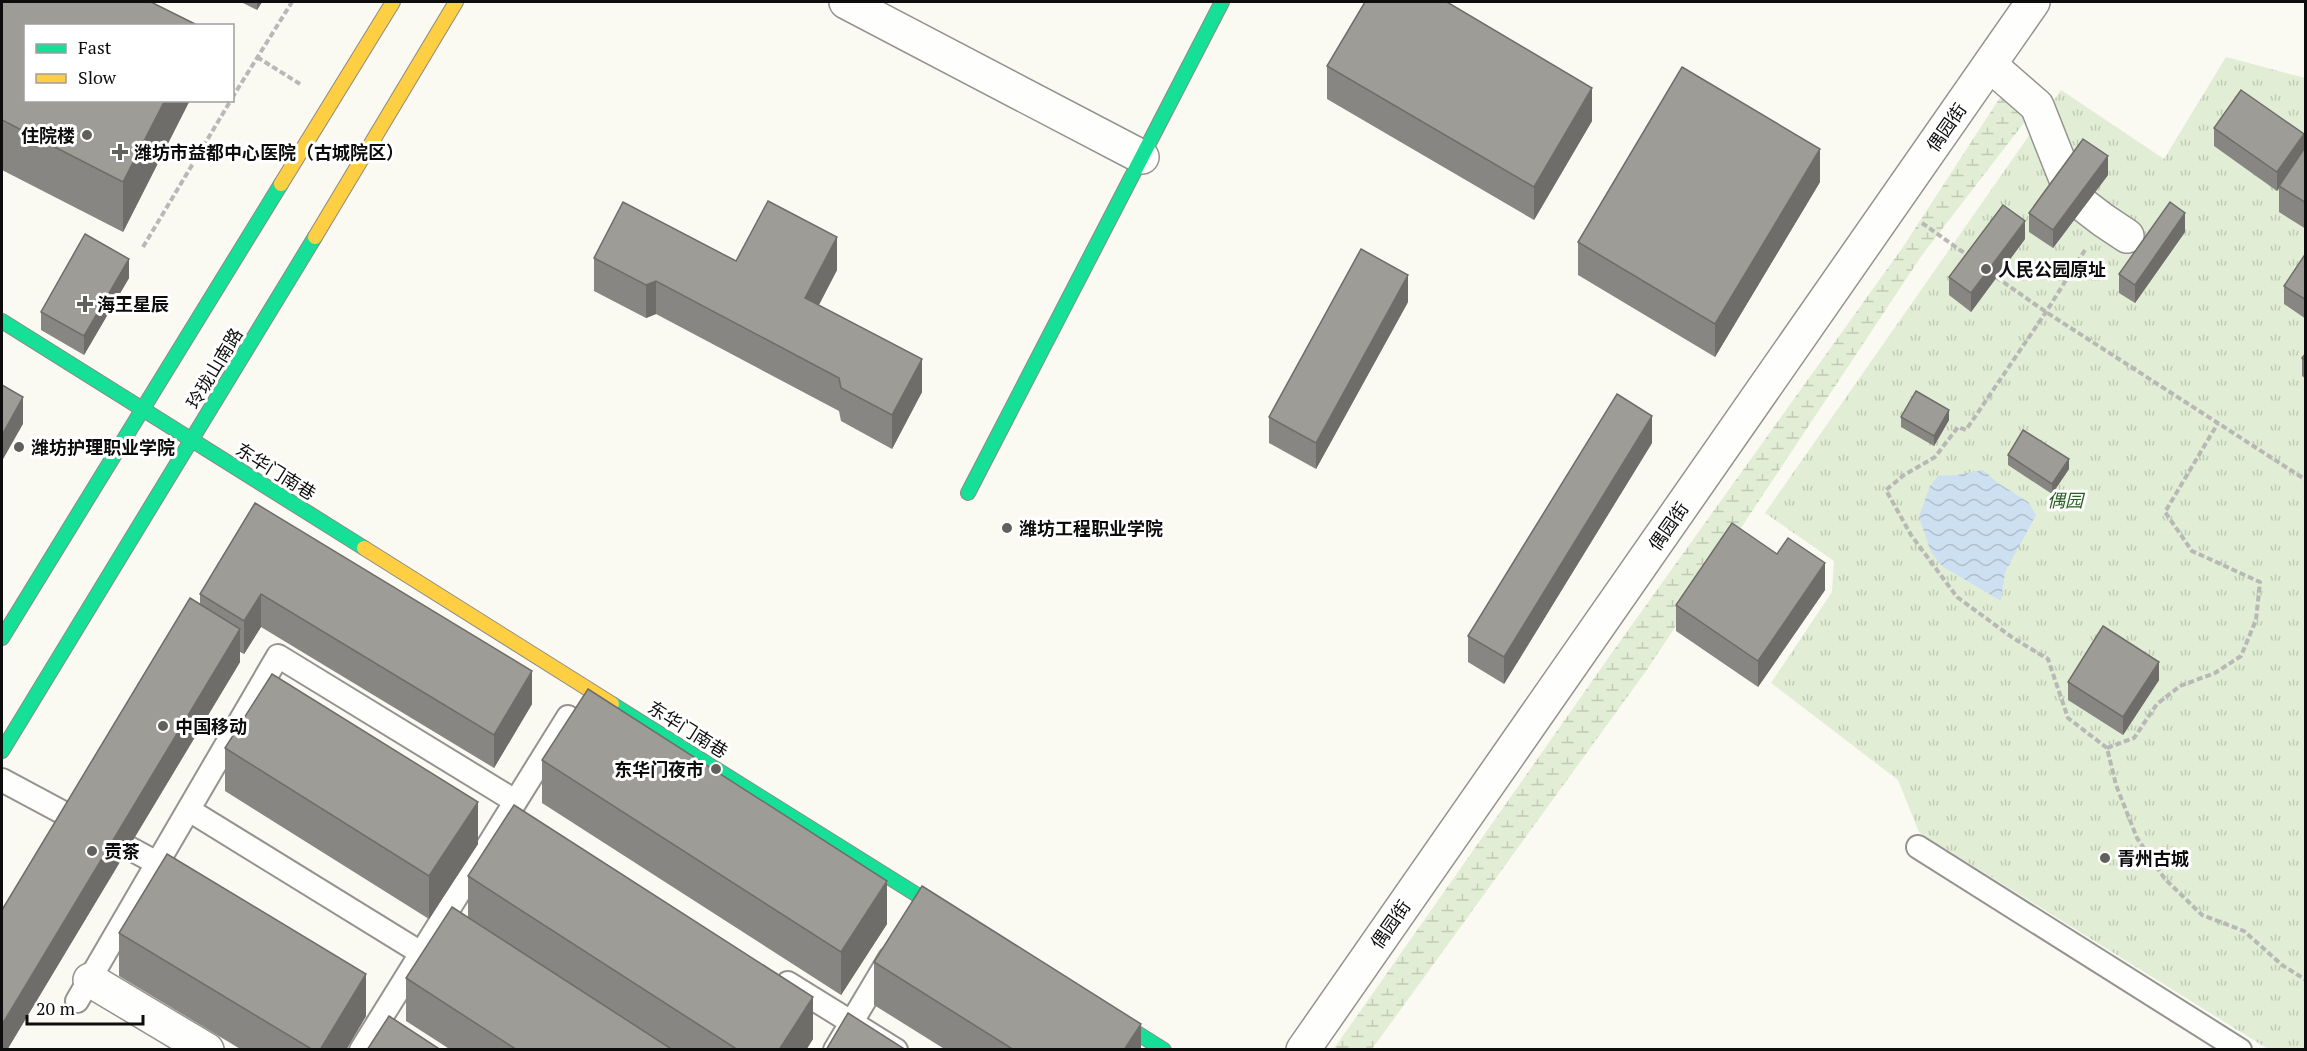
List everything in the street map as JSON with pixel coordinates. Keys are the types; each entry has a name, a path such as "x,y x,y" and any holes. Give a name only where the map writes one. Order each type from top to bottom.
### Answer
{"street":[{"path":"2,638 393,2"},
{"name":"玲珑山南路","path":"2,751 456,2"},
{"path":"846,2 1142,157"},
{"path":"968,493 1222,2"},
{"name":"偶园街","path":"1303,1050 2033,2"},
{"path":"1990,65 2037,106 2073,197 2115,228"},
{"name":"东华门南巷","path":"2,321 962,922"},
{"path":"83,990 207,1050"},
{"path":"1094,1005 1164,1050"}],"lane":[{"path":"83,990 278,656 512,806 529,824"},
{"path":"374,1042 421,953 568,717"},
{"path":"2,780 158,863"},
{"path":"189,810 421,953"},
{"path":"1917,848 2240,1050"},
{"path":"439,923 460,935"},
{"path":"835,1050 899,944"},
{"path":"771,972 896,1050"}],"path":[{"path":"234,96 292,2"},
{"path":"257,57 331,103"},
{"path":"143,248 230,102"},
{"path":"1894,202 1976,261"},
{"path":"2115,228 2046,312 1966,430 1958,427 1935,457 1904,475 1886,490 1911,535 1957,597 2013,638 2048,659 2068,718 2107,748 2116,785 2137,838 2165,879 2202,915 2244,931 2282,965 2306,980"},
{"path":"1996,277 2046,312 2306,480"},
{"path":"2107,748 2134,738 2157,704 2180,686 2215,673 2241,656 2256,620 2260,582 2192,551 2165,512 2218,423"}],"green space":[{"name":"偶园","path":"2226,57 2305,78 2305,1049 2268,1049 1919,832 1898,780 1771,683 1832,592 1834,561 1765,513 2061,90 2164,159"},
{"path":"2003,93 2030,115 1922,255 1646,671 1372,1049 1333,1050 1616,647 1903,247"}],"water":[{"path":"1983,470 1998,483 2028,502 2036,515 2005,572 2001,601 1942,566 1931,552 1919,517 1930,486 1938,476"}],"building":[{"path":"2,2 151,2 195,24 24,24 24,102 164,102 123,182 2,120"},
{"path":"1365,2 1447,2 1592,88 1534,187 1327,66"},
{"path":"1682,67 1820,149 1715,324 1578,242"},
{"path":"2241,90 2304,134 2277,172 2214,128"},
{"path":"2083,139 2108,156 2053,230 2029,213"},
{"path":"2306,146 2306,203 2279,186"},
{"path":"768,201 837,237 805,298 922,359 892,415 841,388 839,378 656,281 646,285 594,258 623,202 736,261"},
{"path":"2170,202 2185,213 2135,285 2119,274"},
{"path":"2003,205 2025,221 1971,293 1949,277"},
{"name":"海王星辰","path":"85,234 129,259 84,336 41,312"},
{"path":"1361,249 1408,275 1316,443 1269,417"},
{"path":"2306,253 2306,300 2284,286"},
{"path":"2,385 23,397 2,435"},
{"path":"1916,391 1949,410 1934,436 1901,417"},
{"path":"1617,394 1652,416 1504,657 1468,636"},
{"path":"2023,430 2069,459 2052,484 2008,455"},
{"path":"255,503 532,671 494,735 261,594 244,621 200,594"},
{"path":"1732,523 1777,554 1788,538 1825,563 1758,661 1676,605"},
{"path":"190,598 240,629 3,1023 2,910"},
{"path":"2103,626 2159,662 2123,717 2068,682"},
{"path":"272,674 478,802 429,876 225,748"},
{"path":"588,689 887,881 841,952 542,760"},
{"path":"514,805 813,997 779,1050 738,1050 468,876"},
{"path":"167,854 366,974 320,1050 313,1050 119,933"},
{"path":"922,886 1141,1024 1124,1050 1014,1050 874,962"},
{"path":"452,907 673,1050 517,1050 406,978"},
{"path":"848,1013 906,1050 826,1050"},
{"path":"389,1016 441,1050 367,1050"}],"traffic: fast":[{"path":"968,493 1222,2"},
{"path":"2,638 281,184"},
{"path":"2,751 315,237"},
{"path":"2,321 364,548"},
{"path":"612,704 954,918"},
{"path":"1102,1011 1164,1050"}],"traffic: slow":[{"path":"281,184 393,2"},
{"path":"315,237 456,2"},
{"path":"364,548 612,704"}],"place":[{"name":"住院楼","path":"87,135"},
{"name":"潍坊市益都中心医院（古城院区）","path":"120,152"},
{"name":"人民公园原址","path":"1986,269"},
{"name":"海王星辰","path":"85,304"},
{"name":"潍坊护理职业学院","path":"19,447"},
{"name":"潍坊工程职业学院","path":"1007,528"},
{"name":"中国移动","path":"163,726"},
{"name":"东华门夜市","path":"716,769"},
{"name":"贡茶","path":"92,851"},
{"name":"青州古城","path":"2105,858"}]}
